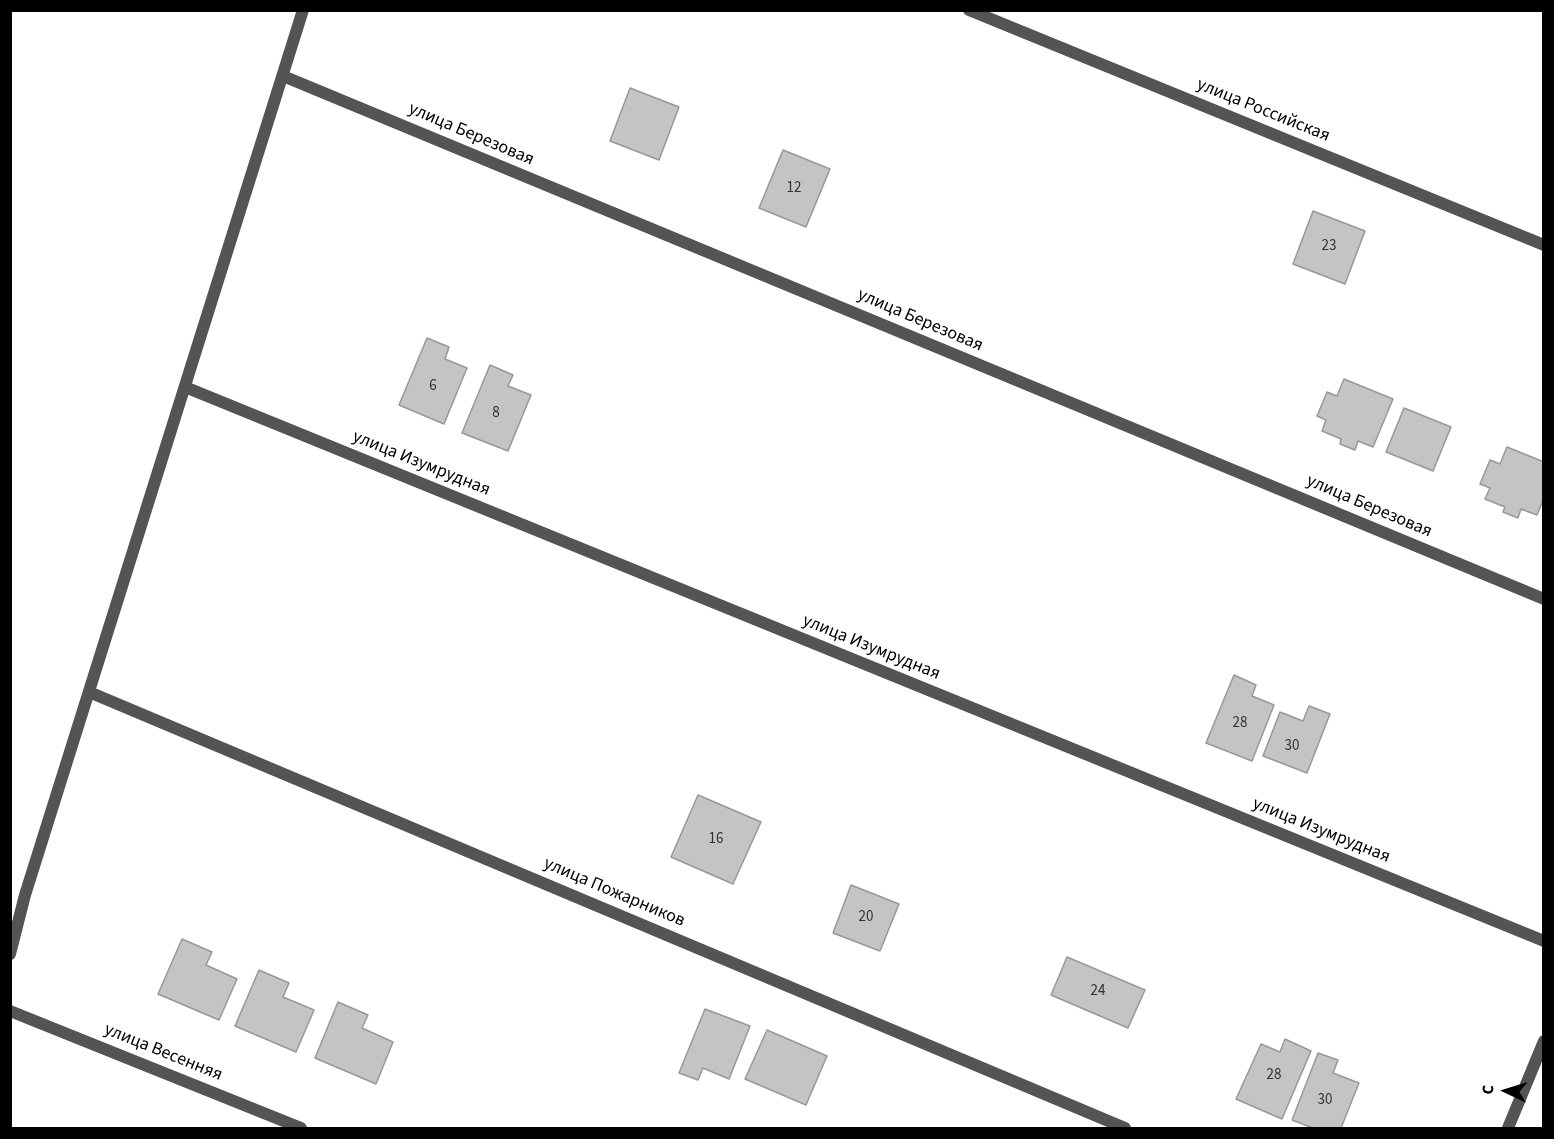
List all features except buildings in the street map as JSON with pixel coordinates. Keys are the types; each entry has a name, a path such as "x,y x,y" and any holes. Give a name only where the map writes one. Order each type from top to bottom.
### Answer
{"street":[{"path":"10,954 25,895 303,10"},
{"name":"улица Российская","path":"969,10 1544,245"},
{"name":"улица Березовая","path":"283,76 1544,599"},
{"name":"улица Изумрудная","path":"185,387 1544,941"},
{"name":"улица Пожарников","path":"89,692 1125,1128"},
{"name":"улица Весенняя","path":"10,1011 301,1128"},
{"path":"1508,1128 1544,1041"}]}
